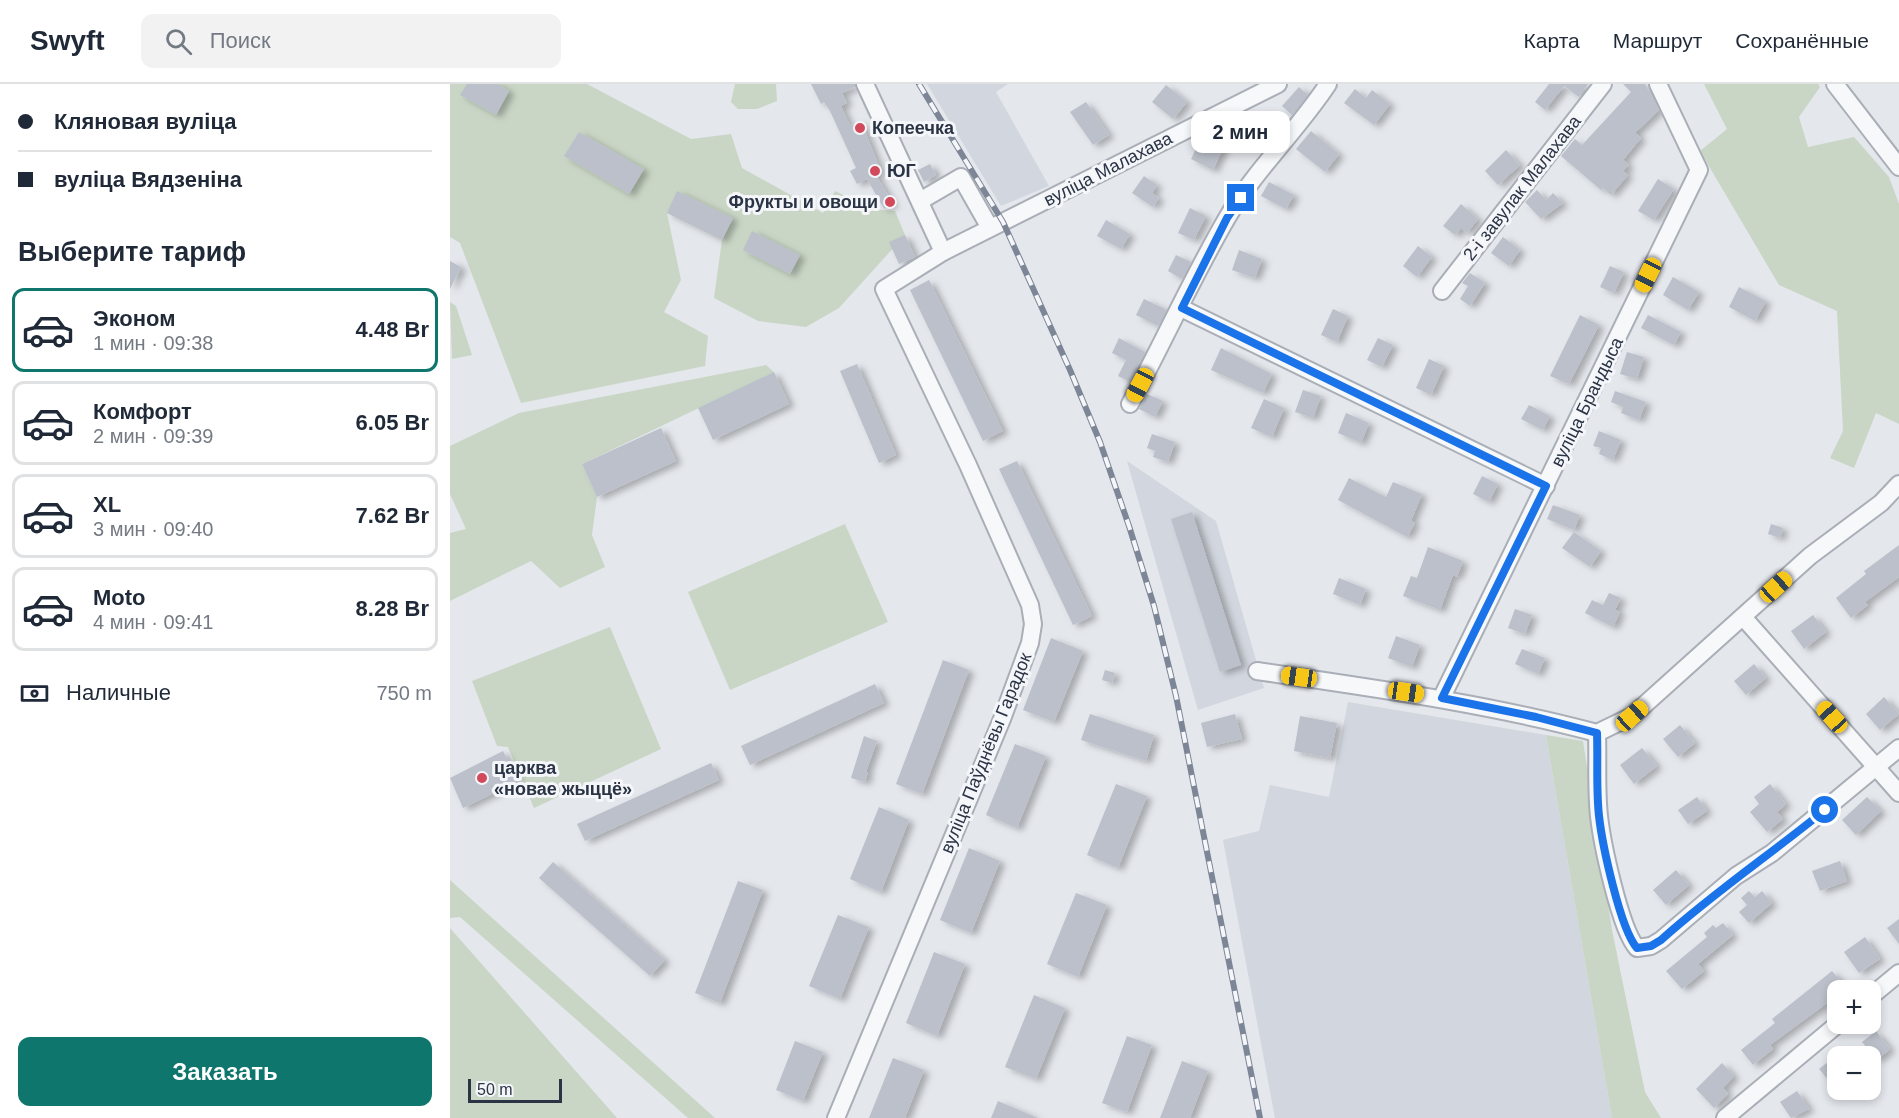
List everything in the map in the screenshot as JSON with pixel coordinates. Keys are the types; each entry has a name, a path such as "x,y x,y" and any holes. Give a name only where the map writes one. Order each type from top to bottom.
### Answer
{"street":[{"path":"866,84 943,252"},
{"name":"вуліца Малахава","path":"997,225 1278,84"},
{"path":"1130,404 1227,218 1255,178 1308,114 1328,84"},
{"name":"2-і завулак Малахава","path":"1442,291 1603,84"},
{"name":"вуліца Брандыса","path":"1442,698 1699,170 1658,84"},
{"path":"1835,84 1897,168"},
{"path":"920,201 961,177 997,225"},
{"name":"вуліца Паўднёвы Гарадок","path":"836,1118 1002,719 1030,643 1033,624 1029,605 968,465 884,289 943,252 997,225"},
{"path":"1182,308 1546,486"},
{"path":"1257,671 1442,698 1536,717 1597,733 1632,716 1810,556 1881,503 1899,484"},
{"path":"1743,617 1899,793"},
{"path":"1597,733 1599,816 1616,892 1630,940 1637,948 1651,946 1661,940 1736,876 1772,853 1899,748"},
{"path":"1881,988 1899,973"},
{"path":"1725,1118 1827,1033"}],"shaded area":[{"path":"927,84 1008,84 996,92 1049,186 1001,206"},
{"path":"1127,461 1216,521 1264,688 1198,710"},
{"path":"1348,702 1546,735 1612,1118 1275,1118 1223,840 1259,831 1270,785 1329,797"}],"green space":[{"path":"450,84 587,84 691,139 731,134 742,168 823,213 835,191 873,209 895,211 905,235 839,308 806,327 758,321 714,298 722,240 667,213 681,280 664,312 708,336 705,366 521,403 460,243 450,237"},
{"path":"735,84 776,84 777,101 757,109 738,109 731,102"},
{"path":"1704,84 1818,84 1820,87 1799,117 1808,147 1854,137 1889,177 1899,204 1899,424 1876,413 1854,468 1830,458 1843,431 1837,311 1779,285 1700,151 1727,129"},
{"path":"450,302 456,306 472,355 452,359"},
{"path":"766,365 774,372 582,464 597,497 592,535 605,567 560,588 531,561 450,601 450,533 466,529 450,494 450,446 519,413"},
{"path":"845,524 888,622 730,690 688,592"},
{"path":"610,627 661,749 534,808 508,747 497,746 472,681"},
{"path":"1546,735 1583,741 1612,930 1645,1092 1661,1118 1612,1118"},
{"path":"450,880 715,1118 688,1118 460,917 450,918"},
{"path":"450,928 617,1118 450,1118"}],"building":[{"path":"467,84 497,84 509,91 496,115 460,95"},
{"path":"811,84 855,84 855,87 842,93 847,103 841,106 850,126 861,121 881,172 876,175 893,204 884,209 867,179 857,184 850,171 856,168 830,111 824,102 821,104"},
{"path":"1549,84 1588,84 1579,97 1564,86 1545,110 1535,102"},
{"path":"1623,84 1645,84 1659,110 1635,133 1641,138 1623,160 1629,165 1623,171 1628,175 1611,195 1603,188 1601,190 1561,156 1575,139 1582,145 1631,92"},
{"path":"1166,85 1187,102 1173,119 1152,102"},
{"path":"1299,87 1308,95 1292,115 1282,106"},
{"path":"1355,89 1366,98 1372,90 1390,104 1374,125 1344,103"},
{"path":"1086,102 1109,135 1093,145 1070,112"},
{"path":"1260,123 1276,134 1266,147 1251,136"},
{"path":"1311,131 1339,154 1325,172 1296,149"},
{"path":"579,132 644,169 629,194 564,156"},
{"path":"1203,134 1225,144 1213,170 1191,159"},
{"path":"1506,150 1520,165 1498,185 1485,171"},
{"path":"930,164 936,175 924,182 918,170"},
{"path":"1144,176 1157,185 1152,193 1159,198 1153,207 1132,193"},
{"path":"1658,179 1674,189 1654,220 1638,211"},
{"path":"1269,182 1294,195 1286,209 1261,196"},
{"path":"1537,190 1546,200 1553,193 1563,203 1541,219 1525,202"},
{"path":"677,191 733,218 722,240 667,213"},
{"path":"1461,204 1478,219 1467,233 1461,228 1455,235 1443,226"},
{"path":"1190,208 1206,216 1194,240 1178,233"},
{"path":"1106,220 1130,234 1121,249 1097,236"},
{"path":"752,231 800,255 790,274 743,250"},
{"path":"905,235 915,257 899,264 889,242"},
{"path":"1503,237 1520,250 1509,266 1491,253"},
{"path":"1418,246 1432,257 1417,277 1403,266"},
{"path":"1239,250 1262,259 1255,278 1232,270"},
{"path":"1176,255 1191,262 1182,279 1168,271"},
{"path":"450,261 461,267 450,289"},
{"path":"1610,266 1624,272 1614,293 1600,287"},
{"path":"1470,273 1485,283 1470,306 1460,299 1468,286 1462,283"},
{"path":"1673,277 1699,292 1688,310 1663,295"},
{"path":"929,280 1003,431 983,441 910,290"},
{"path":"1739,287 1766,301 1755,321 1729,307"},
{"path":"1144,299 1167,310 1158,326 1136,315"},
{"path":"1333,309 1348,316 1337,342 1321,335"},
{"path":"1580,315 1599,325 1569,384 1550,376"},
{"path":"1648,315 1681,332 1674,345 1641,328"},
{"path":"1119,338 1145,352 1130,382 1118,376 1126,360 1112,353"},
{"path":"1378,338 1393,345 1382,367 1367,360"},
{"path":"1221,348 1272,374 1263,393 1211,370"},
{"path":"1627,352 1644,357 1637,379 1620,374"},
{"path":"1429,359 1444,366 1431,395 1416,388"},
{"path":"857,364 896,455 879,463 840,371"},
{"path":"774,372 789,404 713,440 698,408"},
{"path":"1303,390 1321,396 1313,418 1295,412"},
{"path":"1615,391 1646,402 1639,420 1621,413 1623,407 1611,402"},
{"path":"1147,394 1163,401 1155,417 1139,409"},
{"path":"1264,399 1284,408 1272,437 1251,428"},
{"path":"1529,405 1550,416 1543,430 1521,419"},
{"path":"1346,413 1369,423 1361,443 1338,433"},
{"path":"661,428 676,461 597,497 582,464"},
{"path":"1599,431 1621,440 1613,460 1599,454 1601,448 1593,446"},
{"path":"1152,434 1175,442 1168,462 1153,457 1155,451 1147,448"},
{"path":"1017,461 1092,616 1073,625 999,469"},
{"path":"1482,476 1498,484 1489,502 1473,494"},
{"path":"1349,478 1386,497 1393,482 1422,494 1411,521 1415,523 1407,537 1338,500"},
{"path":"1553,505 1580,515 1574,530 1547,519"},
{"path":"1192,512 1241,665 1220,672 1171,519"},
{"path":"1771,524 1783,528 1780,538 1768,534"},
{"path":"1574,532 1601,551 1590,567 1562,548"},
{"path":"1899,545 1899,577 1865,602 1868,605 1851,618 1836,598 1866,574 1864,571"},
{"path":"1428,547 1463,561 1457,577 1453,575 1440,610 1403,596 1411,576 1417,578"},
{"path":"1339,578 1366,589 1360,605 1333,594"},
{"path":"1609,593 1621,598 1615,610 1620,612 1613,627 1585,613 1592,600 1603,605"},
{"path":"1515,609 1532,615 1525,634 1508,628"},
{"path":"1813,615 1826,632 1804,649 1791,631"},
{"path":"1396,636 1420,645 1412,667 1388,658"},
{"path":"1051,638 1083,651 1054,722 1023,710"},
{"path":"1522,649 1545,658 1538,674 1515,664"},
{"path":"943,660 969,670 922,794 896,784"},
{"path":"1754,664 1766,678 1746,695 1734,681"},
{"path":"1105,670 1115,673 1112,683 1102,680"},
{"path":"875,684 884,703 750,765 741,746"},
{"path":"1884,697 1899,714 1880,730 1866,714"},
{"path":"1090,714 1154,735 1146,761 1081,740"},
{"path":"1235,714 1242,739 1207,747 1201,723"},
{"path":"1300,716 1337,723 1330,758 1294,751"},
{"path":"1680,725 1695,743 1678,757 1663,739"},
{"path":"864,736 877,741 866,772 868,772 865,782 851,778"},
{"path":"1015,744 1046,756 1017,828 986,815"},
{"path":"1642,748 1657,766 1634,784 1620,765"},
{"path":"503,751 518,781 463,808 450,778"},
{"path":"711,763 719,780 585,841 577,824"},
{"path":"1116,784 1147,796 1118,868 1087,855"},
{"path":"1770,784 1786,804 1777,812 1783,819 1767,832 1750,812 1759,804 1754,797"},
{"path":"1697,797 1707,811 1688,824 1678,810"},
{"path":"1867,797 1881,811 1856,835 1842,820"},
{"path":"879,807 909,820 881,892 850,879"},
{"path":"969,848 1000,861 971,933 940,920"},
{"path":"1840,861 1847,881 1820,891 1812,871"},
{"path":"553,862 665,960 650,976 539,878"},
{"path":"1676,870 1689,885 1666,905 1653,890"},
{"path":"738,881 763,890 720,1003 695,993"},
{"path":"1749,891 1755,897 1762,891 1772,903 1749,923 1739,912 1747,905 1741,898"},
{"path":"1076,893 1107,905 1078,977 1047,964"},
{"path":"838,915 869,927 840,999 809,986"},
{"path":"1899,919 1899,944 1887,928"},
{"path":"1723,923 1733,935 1698,964 1704,971 1682,989 1666,971 1707,937 1704,933 1713,925 1716,928"},
{"path":"1865,937 1880,959 1859,973 1844,952"},
{"path":"934,952 965,964 937,1036 906,1023"},
{"path":"1832,971 1839,980 1827,980 1827,1003 1770,1045 1773,1049 1753,1065 1741,1050 1775,1023 1772,1019"},
{"path":"1034,995 1065,1008 1036,1079 1005,1067"},
{"path":"1872,1034 1878,1034 1890,1049 1881,1057 1881,1046 1865,1046 1862,1042"},
{"path":"1127,1036 1152,1045 1127,1112 1102,1103"},
{"path":"795,1041 823,1052 803,1101 776,1090"},
{"path":"893,1058 924,1070 905,1118 869,1118"},
{"path":"1182,1061 1208,1071 1190,1118 1160,1118"},
{"path":"1722,1063 1734,1076 1723,1088 1728,1094 1714,1108 1696,1089"},
{"path":"1827,1063 1827,1078 1819,1069"},
{"path":"1797,1091 1809,1109 1791,1118 1780,1102"},
{"path":"998,1101 1038,1118 991,1118"}],"railway":[{"path":"919,84 1003,222 1100,442 1129,526 1154,606 1176,696 1260,1118"}],"place":[{"name":"Копеечка","path":"860,128"},
{"name":"ЮГ","path":"875,171"},
{"name":"Фрукты и овощи","path":"890,202"},
{"name":"царква «новае жыццё»","path":"482,778"}],"route":[{"path":"1241,198 1227,218 1182,308 1546,486 1442,698 1536,717 1597,733 1599,816 1616,892 1630,940 1637,948 1651,946 1661,940 1736,876 1772,853 1825,810"}]}
